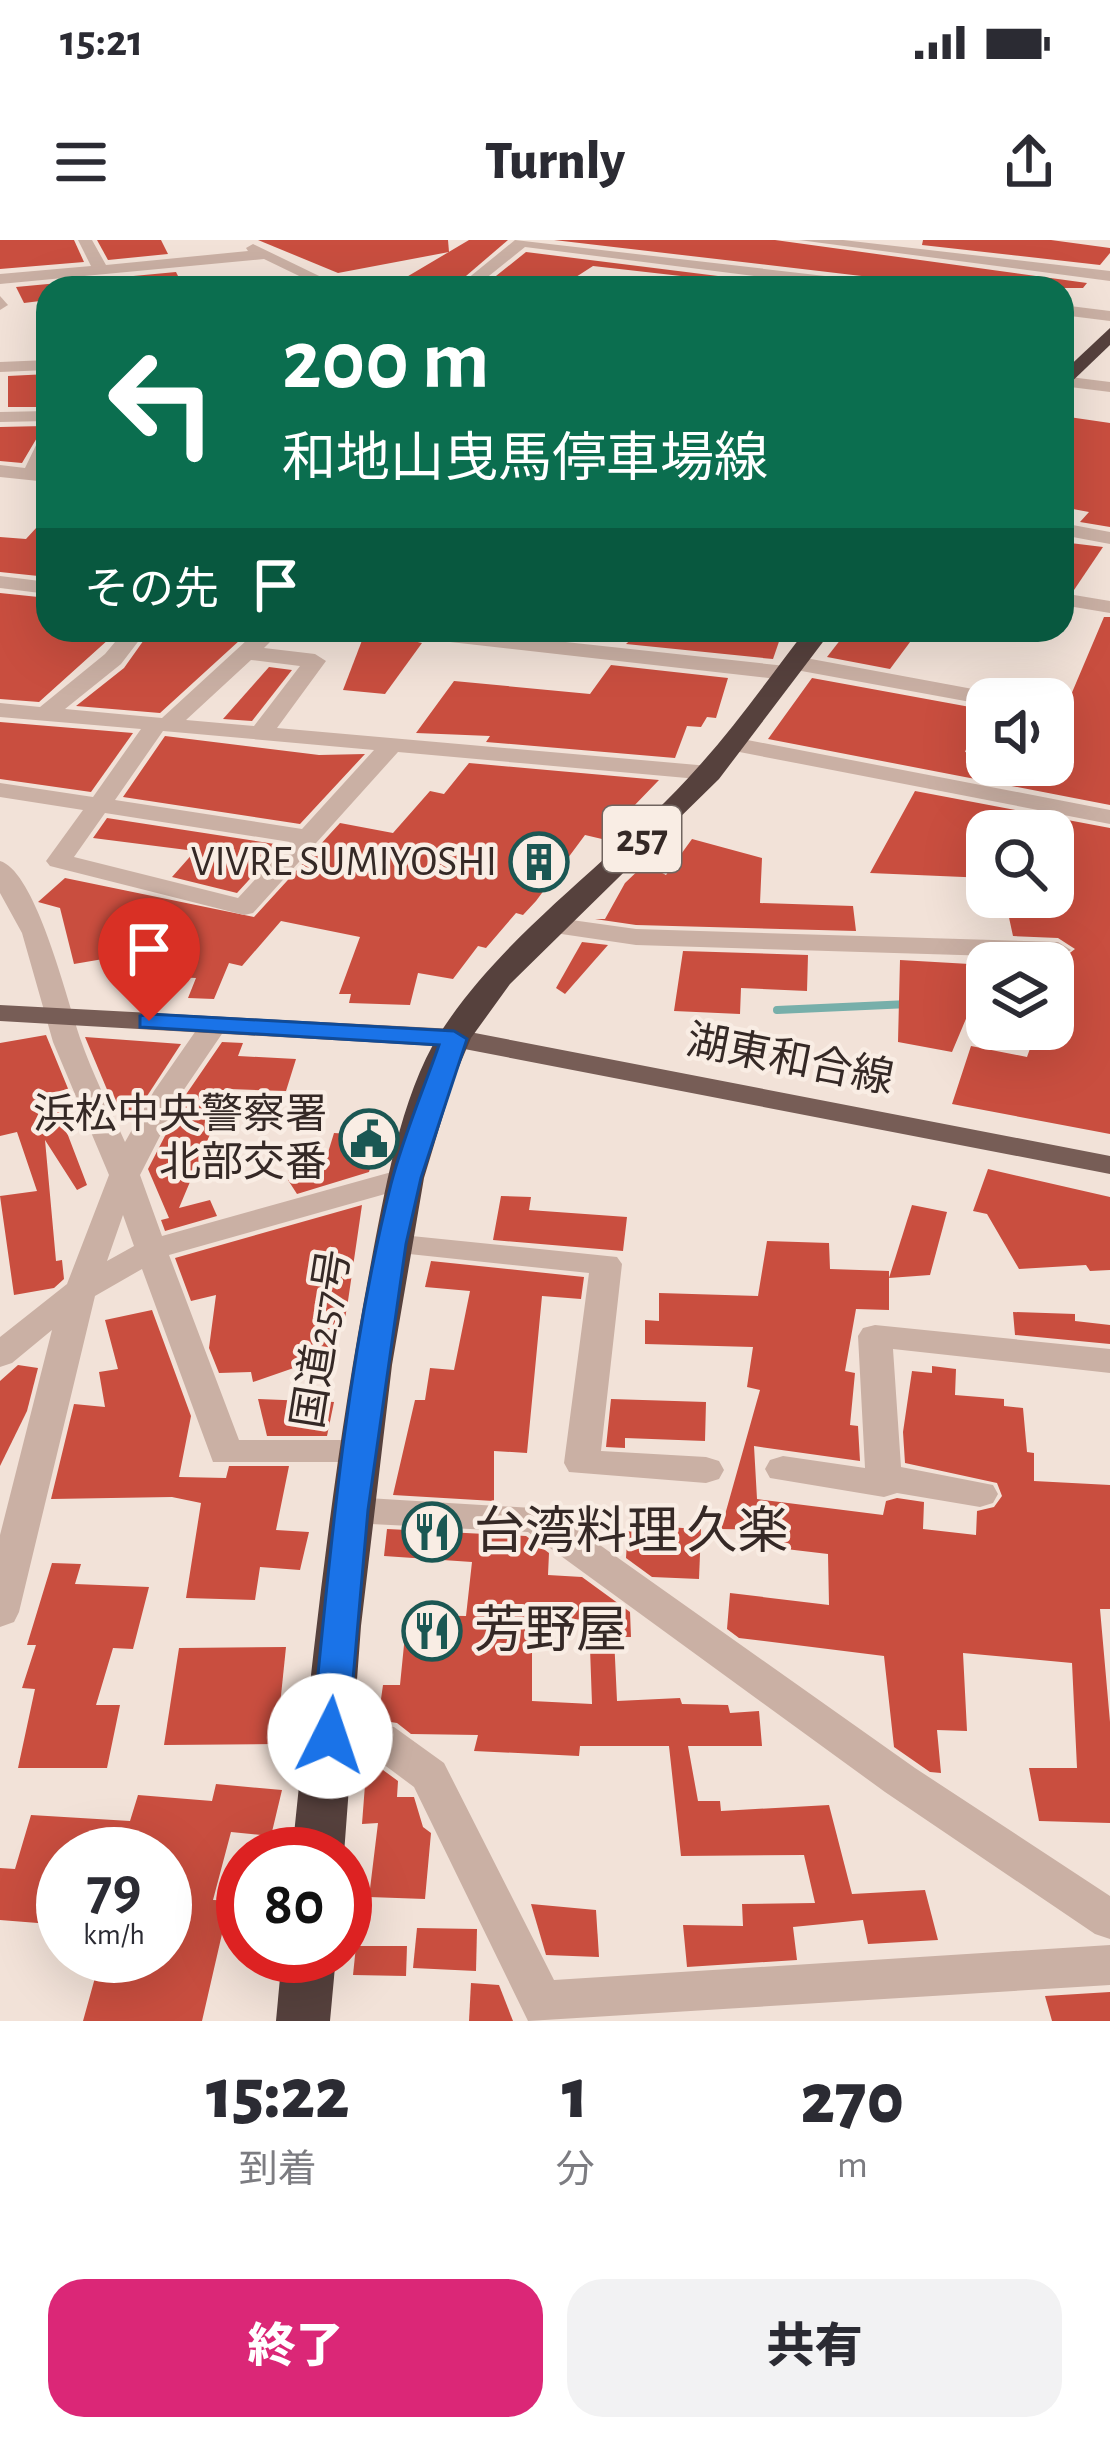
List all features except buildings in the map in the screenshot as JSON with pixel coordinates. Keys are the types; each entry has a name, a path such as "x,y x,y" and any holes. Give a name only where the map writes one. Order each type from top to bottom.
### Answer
{"highway":[{"path":"1074,372 1110,334"},
{"name":"国道257号","path":"321,1827 351,1510 392,1244 406,1178 454,1039 499,977 709,772 810,642"},
{"path":"303,2021 307,1983"}],"main road":[{"name":"湖東和合線","path":"0,1013 454,1039 1110,1165"}],"street":[{"path":"85,240 101,270"},
{"path":"806,240 1110,275"},
{"path":"479,276 523,241 770,276"},
{"path":"242,242 268,247 316,276"},
{"path":"0,279 268,247"},
{"path":"843,276 874,248"},
{"path":"1074,312 1110,316"},
{"path":"0,367 36,366"},
{"path":"1074,384 1110,387"},
{"path":"0,405 1,417 36,416"},
{"path":"0,471 36,475"},
{"path":"1074,531 1110,538"},
{"path":"0,582 36,586"},
{"path":"1074,601 1110,607"},
{"path":"46,713 113,659 126,642"},
{"path":"259,642 162,725 96,805 59,861 244,907 390,747"},
{"path":"521,642 791,668 966,695"},
{"path":"248,653 315,661 260,734"},
{"path":"0,710 709,772"},
{"path":"732,744 1110,816"},
{"path":"0,790 306,837"},
{"path":"0,869 35,933 99,1126 122,1169 226,1453 359,1453"},
{"path":"550,925 636,938 966,947"},
{"path":"0,1612 76,1293 122,1169 185,1060 214,1025"},
{"path":"0,1355 76,1293 152,1249 406,1178"},
{"path":"392,1244 606,1264 582,1463 706,1470"},
{"path":"783,1469 884,1484 875,1336 1110,1361"},
{"path":"883,1478 980,1494"},
{"path":"351,1510 536,1519 900,1780 1110,1920"},
{"path":"330,1736 380,1739 428,1775 547,2011 1110,1965"}],"waterway":[{"path":"777,1010 909,1004"}],"place":[{"name":"VIVRE SUMIYOSHI","path":"539,862"},
{"name":"浜松中央警察署 北部交番","path":"369,1139"},
{"name":"台湾料理 久楽","path":"432,1532"},
{"name":"芳野屋","path":"432,1631"}],"route":[{"path":"149,1021 454,1039 406,1178 392,1244 351,1510 330,1736"}]}
